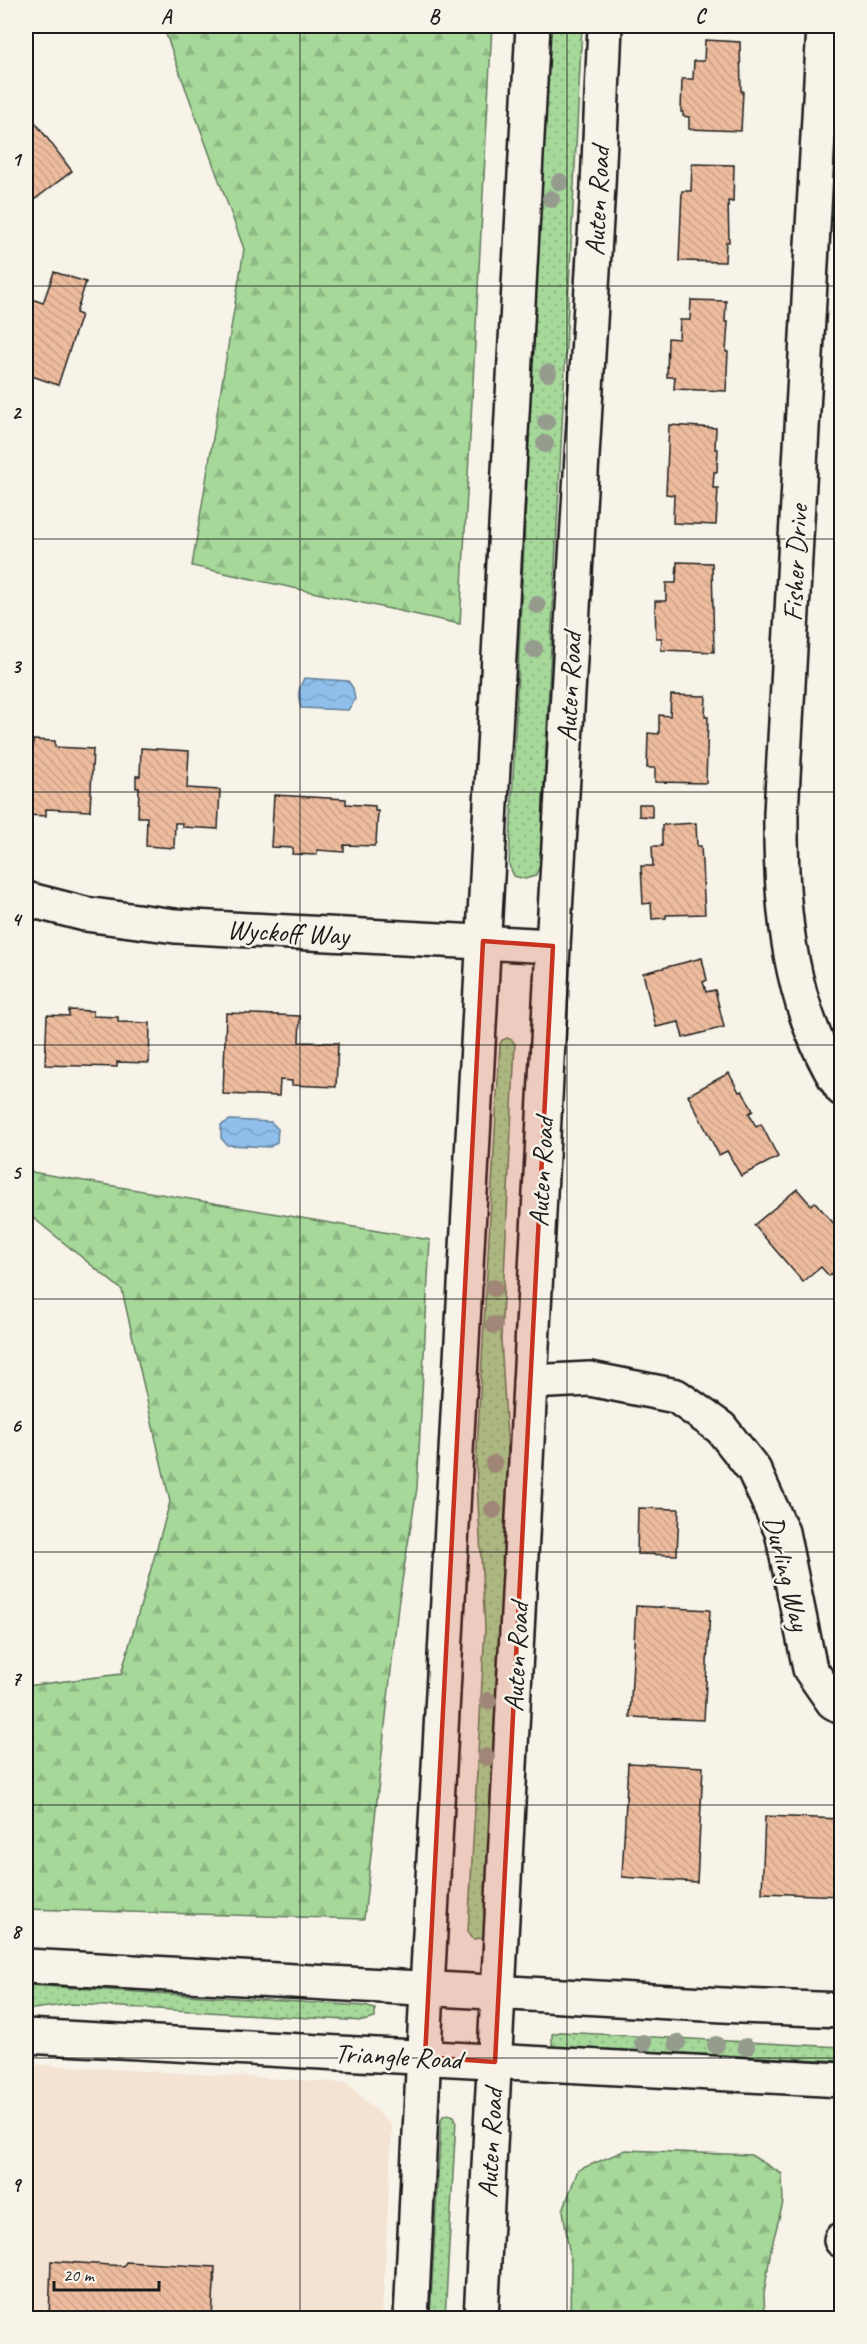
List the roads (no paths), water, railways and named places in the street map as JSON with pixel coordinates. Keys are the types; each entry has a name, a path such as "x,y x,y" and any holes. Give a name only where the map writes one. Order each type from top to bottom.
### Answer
{"street":[{"path":"411,2319 533,26"},
{"name":"Auten Road","path":"482,2319 553,946 598,186 605,26"},
{"name":"Fisher Drive","path":"824,26 781,813 781,861 786,935 808,1019 828,1068 842,1089"},
{"name":"Wyckoff Way","path":"26,899 85,914 175,926 553,946"},
{"name":"Durling Way","path":"530,1382 591,1379 676,1396 722,1428 754,1470 782,1532 810,1669 833,1702 842,1707"},
{"path":"26,1966 842,2010"},
{"name":"Triangle Road","path":"26,2036 842,2080"}],"water":[{"path":"304,678 348,681 353,688 355,700 348,710 301,708 299,692"},
{"path":"230,1120 271,1122 278,1129 277,1142 270,1147 227,1145 221,1138 221,1125"}]}
